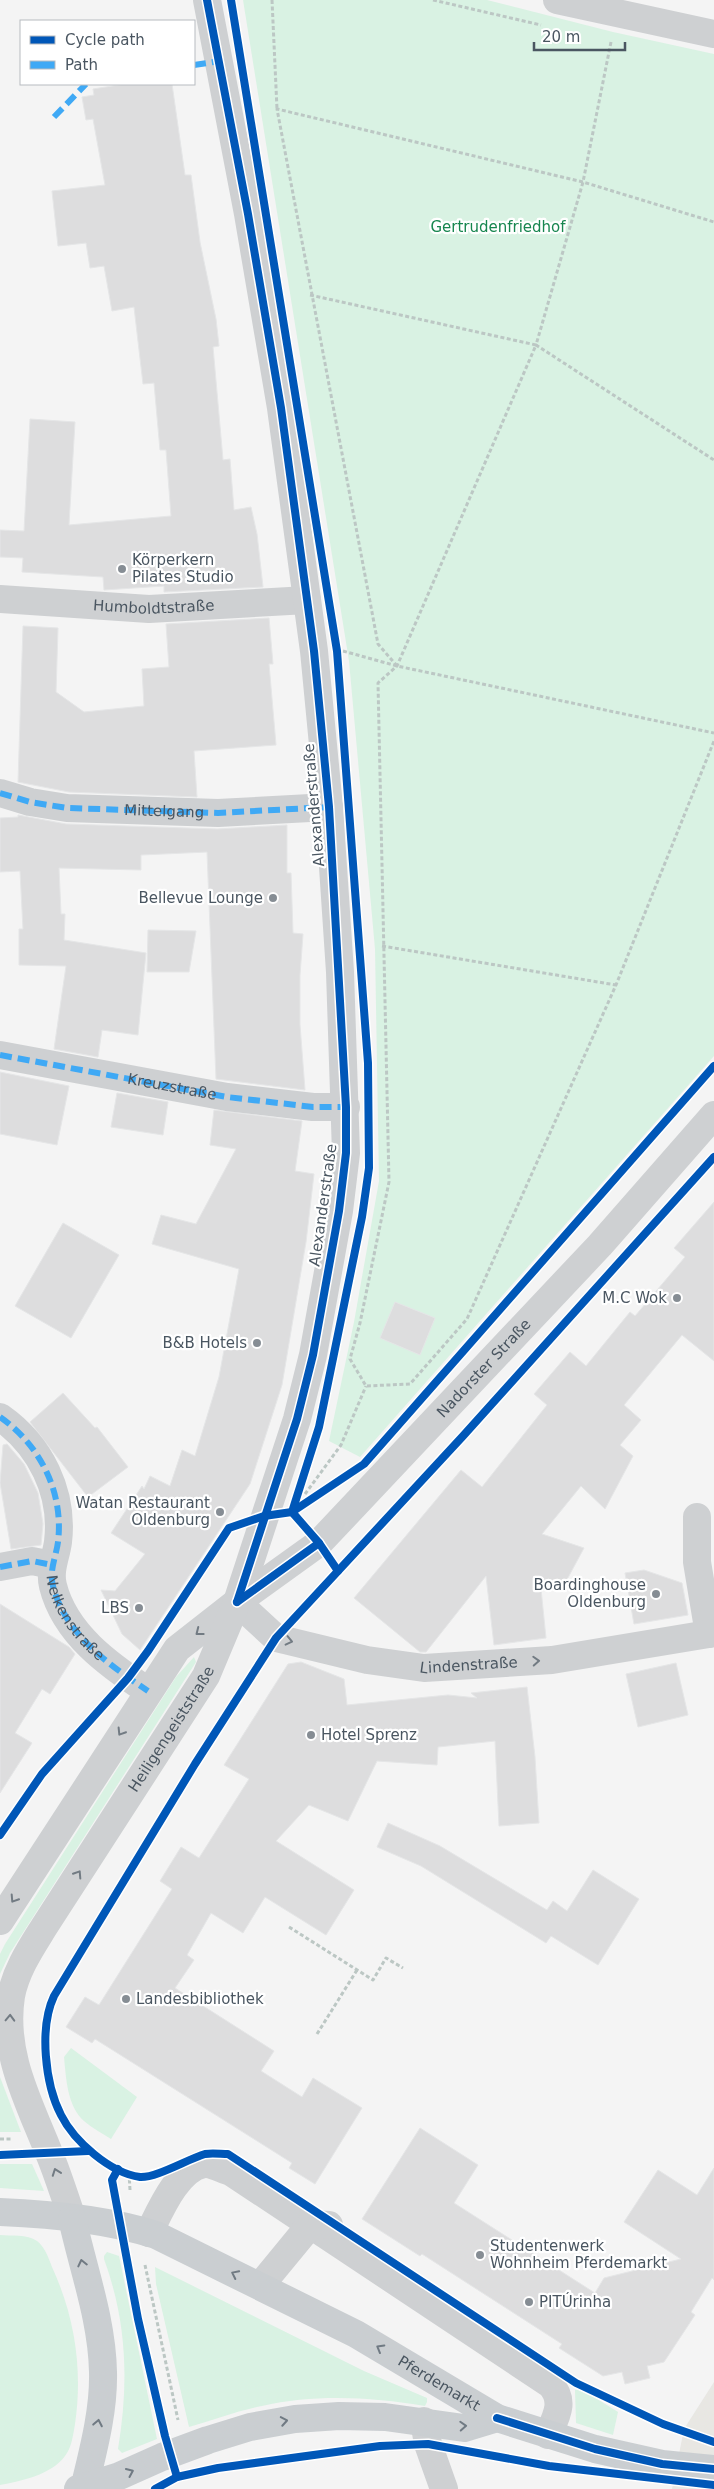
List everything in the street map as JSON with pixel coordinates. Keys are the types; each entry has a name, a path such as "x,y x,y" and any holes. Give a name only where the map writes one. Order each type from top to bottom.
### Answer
{"main road":[{"name":"Pferdemarkt","path":"0,2212 72,2218 121,2225 150,2233 356,2334 497,2418"},
{"name":"Pferdemarkt","path":"72,2218 96,2313 103,2373 99,2420 82,2488"},
{"name":"Pferdemarkt","path":"82,2488 117,2477 162,2457 208,2440 250,2427 295,2419 339,2416 385,2417 464,2428 497,2418"},
{"path":"497,2418 595,2449 662,2464 714,2469"}],"street":[{"name":"Alexanderstraße","path":"207,0 248,214 280,408 308,600 329,807 346,1106 346,1153 339,1211 313,1355 298,1419 237,1602"},
{"path":"557,0 714,34"},
{"name":"Humboldtstraße","path":"0,599 149,609 308,600"},
{"name":"Mittelgang","path":"0,794 30,802 67,808 218,813 329,807"},
{"name":"Kreuzstraße","path":"0,1055 228,1097 313,1107 346,1106"},
{"name":"Nadorster Straße","path":"237,1602 320,1543 600,1245 714,1114"},
{"name":"Nelkenstraße","path":"0,1417 15,1428 30,1443 48,1476 59,1518 58,1541 52,1565 54,1588 74,1628 93,1651 148,1691"},
{"path":"697,1517 697,1562 711,1634"},
{"path":"0,1567 32,1561 52,1565"},
{"path":"0,1921 177,1648 237,1602"},
{"name":"Lindenstraße","path":"237,1602 276,1638 367,1660 424,1668 552,1660 711,1634"},
{"name":"Heiligengeiststraße","path":"72,2218 50,2154 19,2084 11,2047 9,2021 12,1994 22,1963 206,1676 237,1602"},
{"path":"150,2233 166,2198 188,2170 206,2164 230,2172 324,2225 550,2384 558,2393 559,2403 557,2415 548,2435"},
{"path":"260,2286 324,2225"},
{"path":"424,2421 428,2444 444,2489"}],"path":[{"path":"272,0 277,109 310,296 378,644 397,666"},
{"path":"366,1386 350,1359 360,1323 389,1182 382,946 378,683 397,666 536,344 583,182 616,14"},
{"path":"277,109 583,182 714,222"},
{"path":"310,296 536,344 714,460"},
{"path":"335,641 338,660"},
{"path":"337,651 347,651 397,666 714,733"},
{"path":"366,1386 410,1384 467,1319 616,986 714,740"},
{"path":"382,946 616,986"},
{"path":"303,1497 341,1445 366,1386"},
{"path":"301,1484 303,1497"},
{"path":"303,1497 316,1496"},
{"path":"289,1927 373,1980 386,1958 403,1968"},
{"path":"317,2034 357,1970"},
{"path":"129,2173 130,2190"},
{"path":"145,2265 179,2421"}],"shaded area":[{"path":"714,2382 714,2489 672,2489 684,2429"}],"green space":[{"name":"Gertrudenfriedhof","path":"243,0 487,0 613,32 714,54 714,1056 360,1457 329,1441 354,1322 379,1181 375,949 349,661"},
{"path":"194,1657 196,1662 10,1953 0,1974 0,1954 5,1944 176,1677"},
{"path":"71,2048 137,2097 111,2139 84,2121 74,2107 68,2091 64,2057"},
{"path":"0,2077 21,2132 0,2132"},
{"path":"0,2164 32,2164 44,2191 0,2188"},
{"path":"0,2235 24,2236 33,2239 42,2246 46,2253 60,2286 71,2324 75,2344 78,2384 74,2432 71,2445 65,2456 59,2463 44,2472 26,2479 0,2485"},
{"path":"107,2252 119,2256 157,2439 122,2453 118,2449 124,2400 124,2353 117,2306 104,2259"},
{"path":"155,2267 364,2371 427,2398 425,2406 364,2399 323,2398 282,2402 253,2408 189,2427 156,2284"},
{"path":"581,2389 618,2412 613,2435 576,2423 575,2390"}],"building":[{"path":"119,85 172,85 185,175 191,175 200,242 216,319 219,346 213,347 223,460 230,459 234,510 251,507 257,534 263,587 164,592 164,586 104,590 103,577 22,572 23,558 0,557 0,530 24,531 30,419 75,422 69,525 171,516 166,450 160,450 154,383 143,384 134,307 112,311 104,266 90,268 86,243 58,246 52,191 105,185 93,119 86,120 82,97 94,95 93,89"},
{"path":"269,618 273,664 269,664 276,745 194,751 197,797 69,792 18,782 23,626 58,628 56,692 84,712 144,706 142,669 169,667 166,624"},
{"path":"18,815 66,824 217,829 287,825 287,873 291,873 293,933 303,934 300,975 300,1025 305,1090 216,1079 207,852 141,855 141,870 59,868 61,914 65,914 64,940 146,953 138,1035 102,1030 98,1057 54,1049 66,966 19,965 19,929 23,929 20,871 0,872 0,818 18,817"},
{"path":"148,930 196,931 189,972 147,972"},
{"path":"0,1072 69,1086 57,1145 0,1134"},
{"path":"117,1093 168,1102 163,1135 111,1127"},
{"path":"214,1110 302,1121 295,1171 314,1174 306,1242 282,1385 250,1484 140,1650 122,1634 101,1590 115,1591 145,1554 111,1533 142,1486 144,1489 150,1476 170,1486 182,1450 195,1456 219,1377 239,1269 152,1244 161,1215 196,1224 236,1149 210,1145"},
{"path":"714,1202 714,1361 682,1335 624,1405 641,1420 620,1445 633,1456 605,1509 581,1486 542,1534 584,1548 563,1587 541,1589 546,1638 494,1645 486,1576 426,1652 420,1652 354,1598 461,1470 482,1487 547,1405 534,1394 570,1352 586,1366 630,1312 635,1316 685,1257 674,1248"},
{"path":"63,1223 119,1255 71,1338 15,1306"},
{"path":"395,1302 435,1318 420,1355 380,1338"},
{"path":"63,1393 95,1428 97,1427 128,1467 88,1497 30,1422"},
{"path":"7,1444 24,1464 38,1493 43,1524 41,1545 11,1549 0,1483 3,1445"},
{"name":"Boardinghouse Oldenburg","path":"644,1570 682,1583 688,1615 634,1624 625,1573"},
{"path":"0,1604 69,1647 75,1654 50,1694 42,1689 15,1733 32,1743 0,1793"},
{"path":"301,1662 344,1679 347,1705 448,1695 477,1698 471,1693 527,1687 535,1757 539,1823 499,1826 495,1741 438,1747 437,1765 377,1761 348,1821 309,1805 276,1841 354,1890 326,1935 265,1897 243,1933 211,1913 187,1955 194,1960 175,1988 274,2051 261,2071 302,2097 313,2078 362,2108 315,2184 289,2168 292,2163 95,2039 92,2043 66,2027 85,1997 99,2005 172,1889 160,1881 181,1847 199,1858 249,1779 224,1765 288,1664"},
{"path":"676,1663 688,1715 638,1727 626,1674"},
{"path":"388,1823 440,1846 547,1910 553,1901 567,1911 593,1870 639,1899 598,1965 551,1936 546,1943 421,1866 377,1847"},
{"name":"Studentenwerk Wohnheim Pferdemarkt","path":"420,2128 478,2165 454,2203 595,2293 604,2278 681,2259 624,2222 658,2170 697,2195 714,2168 714,2280 712,2278 691,2312 695,2315 664,2362 647,2366 650,2378 625,2384 622,2372 603,2376 559,2348 562,2344 422,2254 420,2256 362,2219"}],"marked path":[{"path":"195,65 220,61"},
{"path":"54,117 85,85"},
{"path":"0,793 30,802 67,808 218,813 329,807"},
{"path":"0,1055 227,1097 313,1107 346,1107"},
{"path":"0,1417 27,1441 38,1456 53,1488 59,1523 52,1580 59,1603 67,1619 90,1647 148,1691"},
{"path":"0,1567 32,1561 52,1565"}],"cycle path":[{"path":"207,0 248,214 281,408 314,651 329,807 346,1107 346,1153 339,1211 313,1355 297,1419 237,1602"},
{"path":"231,0 337,651 368,1063 369,1168 362,1217 319,1427 292,1512"},
{"path":"0,1835 42,1774 128,1678 148,1651 229,1528 264,1516 292,1512 364,1464 714,1066"},
{"path":"714,1157 463,1436 276,1638 195,1764 54,1996 49,2009 45,2040 51,2088 61,2115 84,2145 105,2162 129,2174 147,2177 205,2154 228,2154 576,2383 663,2424 714,2442"},
{"path":"292,1512 319,1543 338,1571"},
{"path":"237,1602 319,1543"},
{"path":"0,2155 88,2151"},
{"path":"118,2169 112,2180 138,2319 165,2436 177,2477"},
{"path":"497,2418 595,2449 662,2464 714,2469"},
{"path":"155,2489 177,2477 218,2468 380,2446 428,2444 549,2466 714,2485"}],"place":[{"name":"Körperkern Pilates Studio","path":"122,569"},
{"name":"Bellevue Lounge","path":"273,898"},
{"name":"M.C Wok","path":"677,1298"},
{"name":"B&B Hotels","path":"257,1343"},
{"name":"Watan Restaurant Oldenburg","path":"220,1512"},
{"name":"Boardinghouse Oldenburg","path":"656,1594"},
{"name":"LBS","path":"139,1608"},
{"name":"Hotel Sprenz","path":"311,1735"},
{"name":"Landesbibliothek","path":"126,1999"},
{"name":"Studentenwerk Wohnheim Pferdemarkt","path":"480,2255"},
{"name":"PITÚrinha","path":"529,2302"}]}
